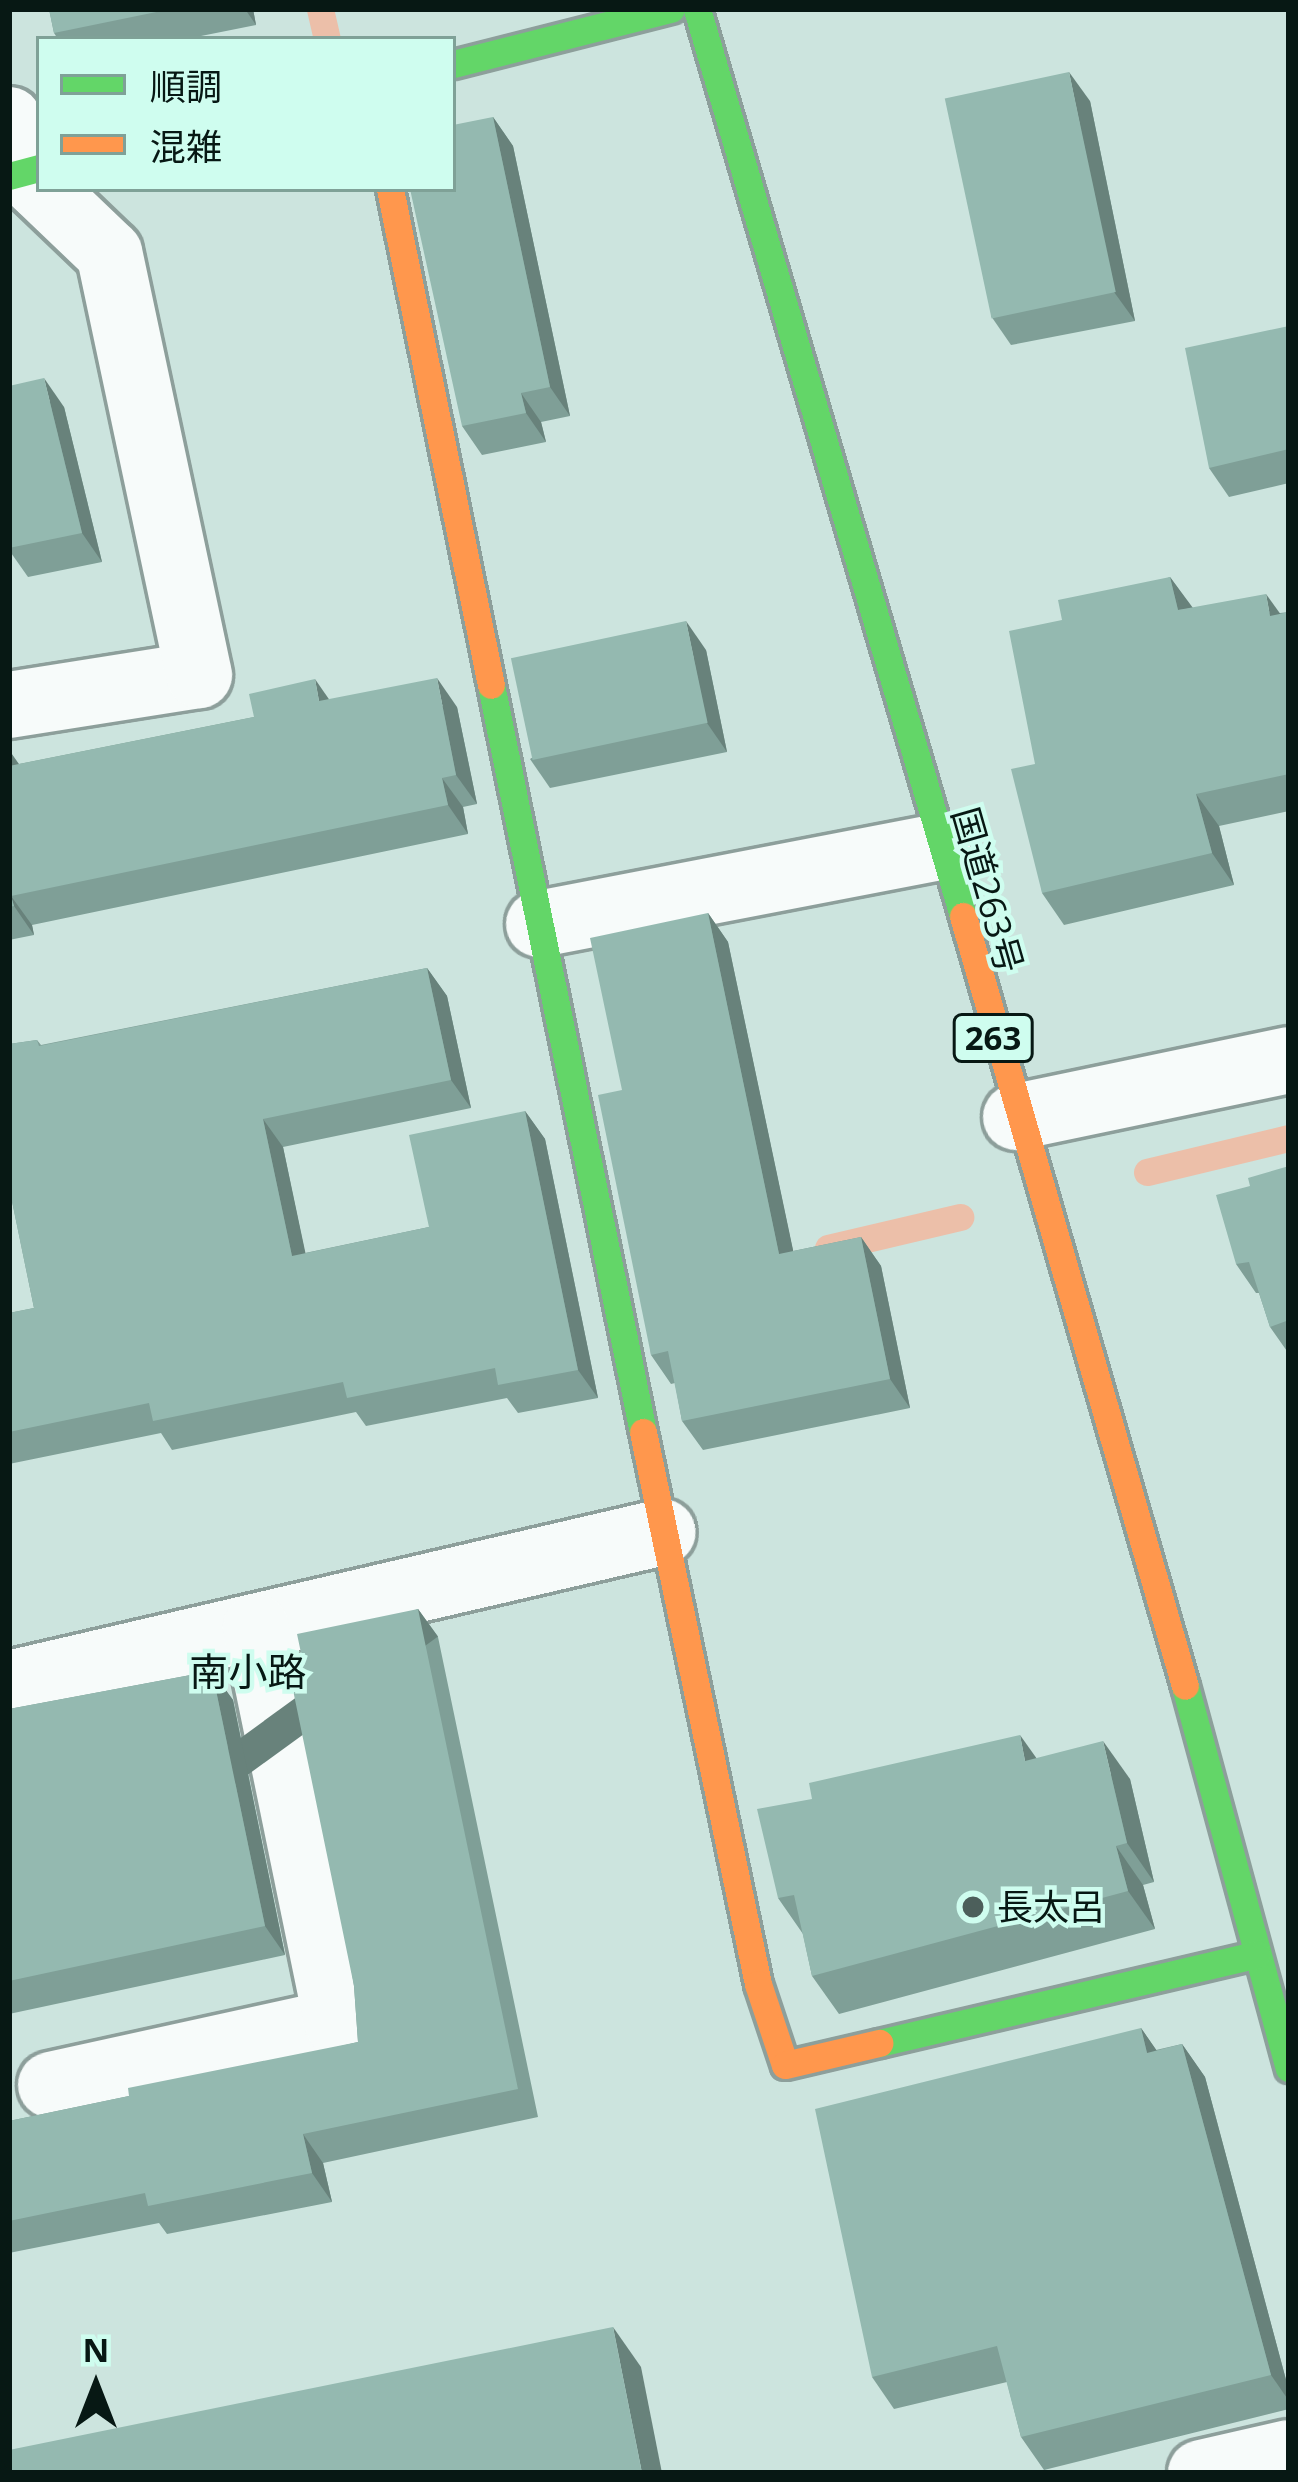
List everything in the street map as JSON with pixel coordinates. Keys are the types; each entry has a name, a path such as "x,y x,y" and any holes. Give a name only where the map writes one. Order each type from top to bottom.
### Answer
{"main road":[{"path":"456,63 671,9"},
{"name":"国道263号","path":"697,9 1016,1117 1154,1570 1289,2068"},
{"path":"391,192 758,1984 785,2065 1257,1954"}],"street":[{"path":"9,705 199,675 109,253 50,192"},
{"path":"539,923 938,847"},
{"path":"1016,1117 1289,1060"},
{"path":"9,1684 663,1532"},
{"path":"51,2085 338,2022 256,1627"},
{"path":"1201,2473 1289,2453"}],"building":[{"path":"49,9 171,9 54,33"},
{"path":"1069,72 1116,292 992,318 945,98"},
{"path":"493,117 550,387 521,393 526,413 462,426 411,192 456,192 456,124"},
{"path":"1289,326 1289,449 1209,468 1185,348"},
{"path":"44,378 82,533 9,548 9,386"},
{"path":"1170,577 1178,610 1266,594 1270,616 1289,612 1289,774 1196,794 1212,853 1042,893 1011,769 1035,764 1009,631 1062,620 1058,600"},
{"path":"686,621 708,723 533,760 511,658"},
{"path":"437,678 456,775 442,778 448,805 11,896 14,906 9,907 9,766 254,717 249,694 315,679 319,701"},
{"path":"708,913 779,1254 861,1237 890,1379 682,1421 668,1351 651,1355 598,1095 622,1090 590,938"},
{"path":"427,968 451,1080 263,1119 292,1256 429,1227 409,1135 525,1111 578,1370 498,1385 495,1368 347,1398 343,1382 153,1421 149,1403 9,1432 9,1313 34,1308 9,1187 9,1044 37,1040 39,1046"},
{"path":"1289,1166 1289,1320 1270,1327 1249,1262 1236,1264 1216,1195 1250,1186 1248,1178"},
{"path":"418,1609 518,2089 303,2134 312,2173 148,2206 145,2193 9,2221 9,2121 129,2096 128,2088 358,2042 354,1986 286,1656 301,1653 297,1634"},
{"path":"212,1671 265,1926 9,1981 9,1709"},
{"name":"長太呂","path":"1020,1735 1025,1761 1103,1741 1127,1843 1116,1846 1128,1891 812,1976 794,1895 778,1898 757,1809 812,1799 809,1783"},
{"path":"1141,2028 1147,2053 1182,2044 1271,2375 1021,2437 997,2346 872,2377 815,2109"},
{"path":"613,2327 642,2473 9,2473 9,2450"}],"waterway":[{"path":"320,9 326,36"},
{"path":"1147,1172 1289,1138"},
{"path":"828,1248 960,1217"}],"traffic: fast":[{"path":"456,63 671,9"},
{"path":"697,9 963,916"},
{"path":"9,176 36,169"},
{"path":"491,685 643,1432"},
{"path":"1185,1686 1289,2068"},
{"path":"879,2043 1257,1954"}],"traffic: slow":[{"path":"391,192 491,685"},
{"path":"963,916 1185,1686"},
{"path":"643,1432 758,1984 785,2065 879,2043"}],"place":[{"name":"長太呂","path":"973,1907"}],"district":[{"name":"南小路","path":"248,1671"}]}
